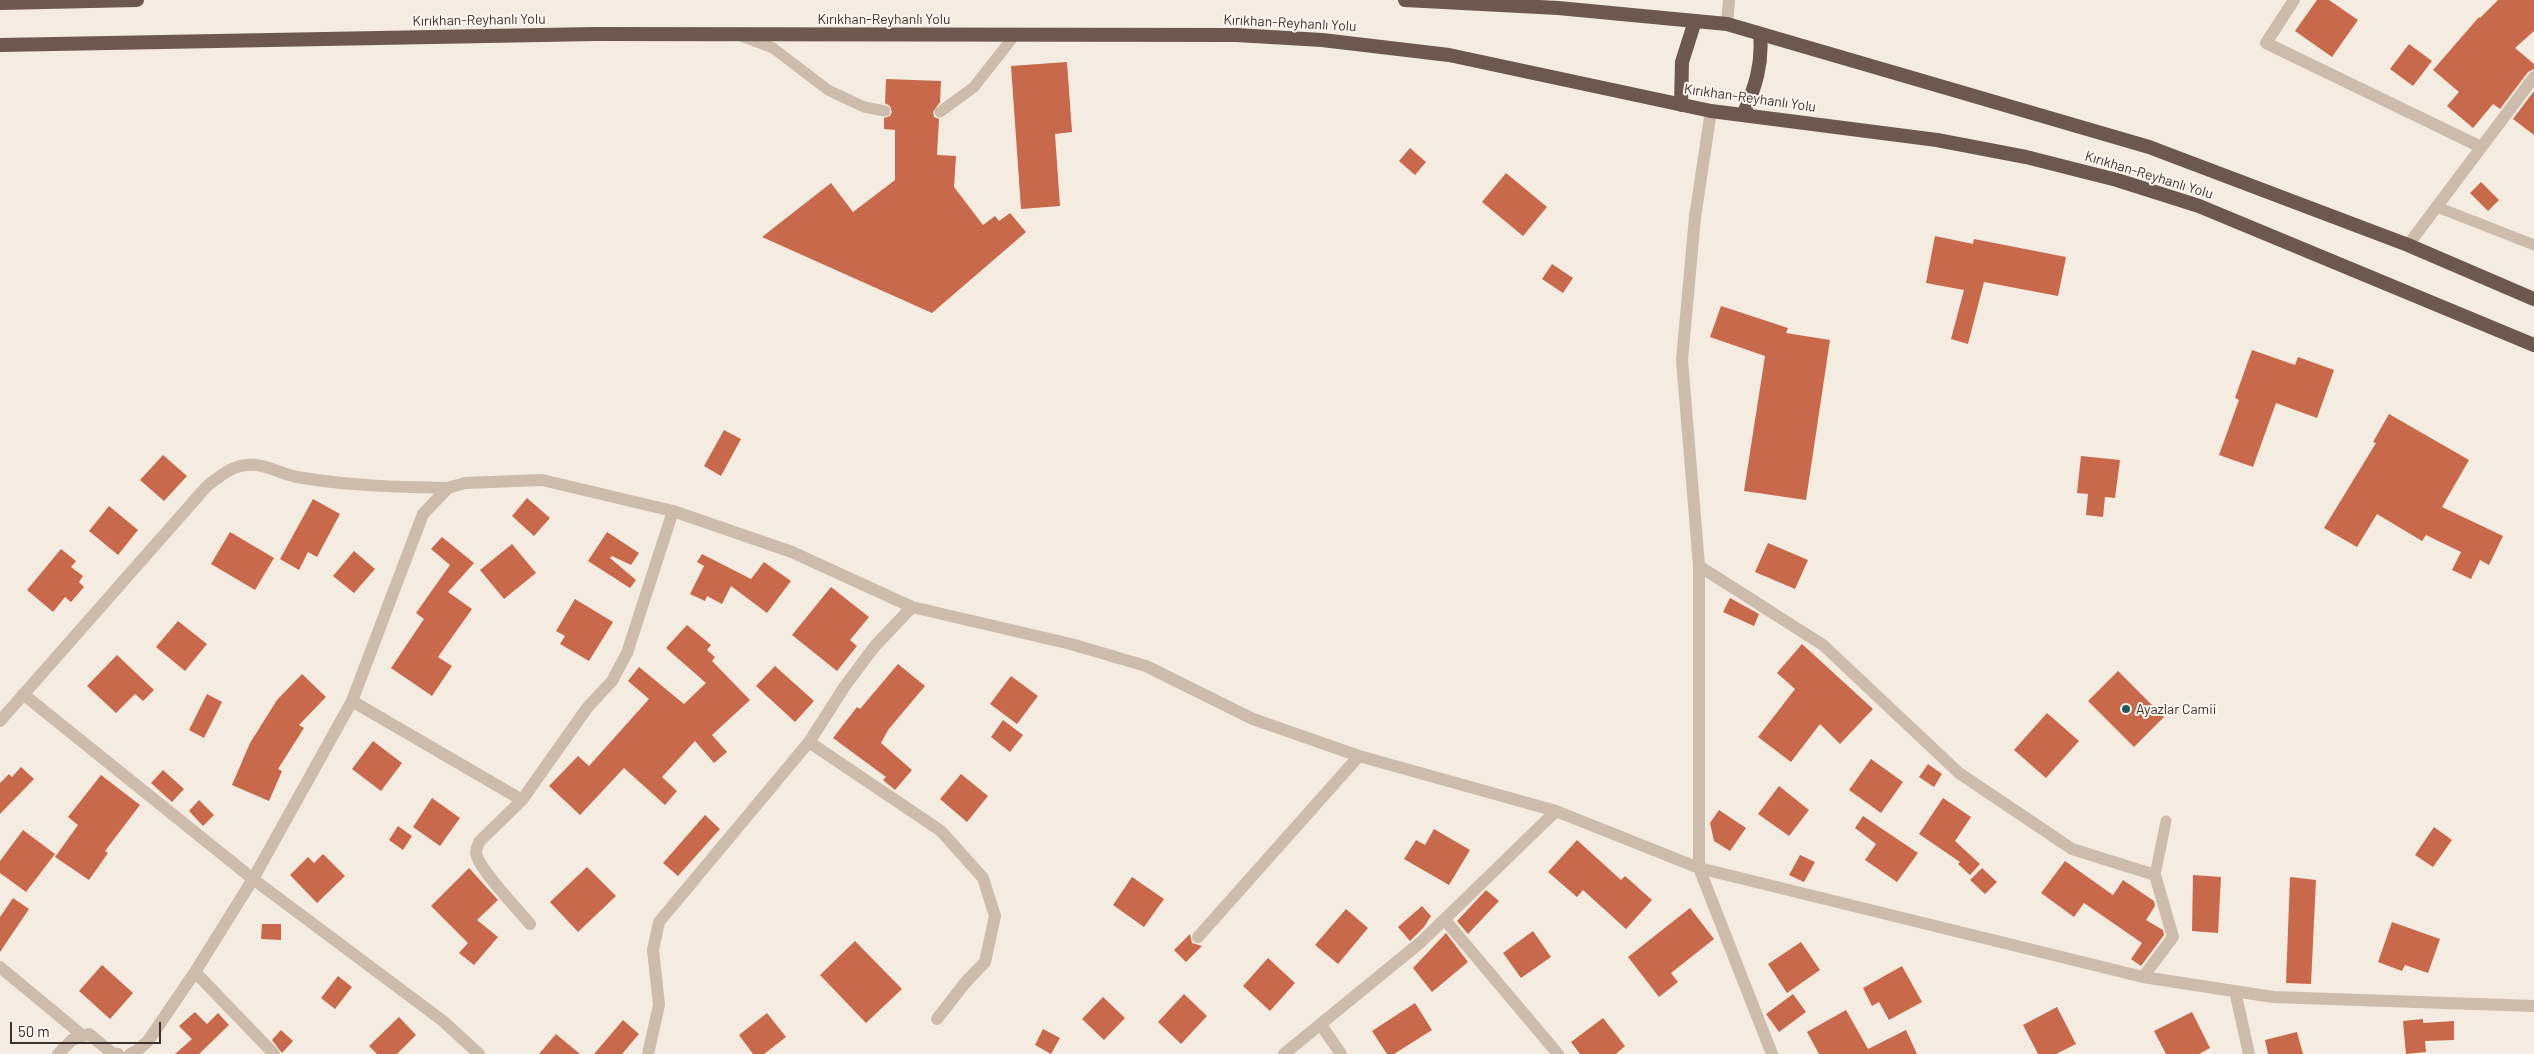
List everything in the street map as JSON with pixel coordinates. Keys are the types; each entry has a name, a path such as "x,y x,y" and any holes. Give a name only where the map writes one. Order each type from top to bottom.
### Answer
{"highway":[{"path":"0,3 137,0"},
{"name":"Kırıkhan-Reyhanlı Yolu","path":"1405,0 1558,8 1727,24 2149,147 2408,245 2534,299"},
{"path":"1681,105 1682,62 1695,21"},
{"name":"Kırıkhan-Reyhanlı Yolu","path":"0,45 595,34 1236,35 1322,40 1394,47 1507,66 1711,111 1937,140 2026,157 2117,180 2199,206 2534,344"},
{"path":"1743,115 1759,72 1762,53 1760,34"}],"street":[{"path":"1727,24 1729,0"},
{"path":"2294,0 2266,43 2482,147"},
{"path":"2408,245 2534,77"},
{"path":"1711,111 1695,217 1682,360 1699,566 1699,868 1772,1054"},
{"path":"0,721 207,486 227,470 245,465 261,465 299,478 361,486 448,488 465,483 542,480 673,511 792,552 912,607 1071,644 1146,666 1253,719 1359,756 1556,811 1699,868 2144,977 2273,996 2534,1006"},
{"path":"130,1054 148,1041 195,972 253,879 352,701 423,514 448,488"},
{"path":"530,924 490,876 478,858 476,850 479,842 522,800 587,708 612,681 627,654 673,511"},
{"path":"1699,566 1823,645 1959,773 2072,849 2154,875 2173,937 2144,977"},
{"path":"648,1054 659,1005 653,950 659,922 809,742 845,686 874,647 912,607"},
{"path":"22,694 253,879 442,1021 479,1054"},
{"path":"352,701 522,800"},
{"path":"809,742 941,831 983,878 994,916 985,962 965,983 937,1019"},
{"path":"1198,937 1359,756"},
{"path":"1284,1054 1321,1026 1445,920 1556,811"},
{"path":"1445,920 1558,1054"},
{"path":"0,968 82,1035"},
{"path":"195,972 274,1054"},
{"path":"2235,991 2249,1054"},
{"path":"1321,1026 1341,1054"},
{"path":"58,1054 72,1040 82,1035 90,1034 112,1053 118,1054"}],"lane":[{"path":"738,35 773,48 828,90 864,107 885,111"},
{"path":"940,112 974,87 1014,36"},
{"path":"2437,207 2534,245"},
{"path":"2154,875 2166,821"}],"building":[{"path":"2317,0 2329,0 2358,20 2332,57 2295,31"},
{"path":"2498,0 2534,0 2534,31 2515,48 2534,64 2534,69 2528,72 2500,109 2493,104 2473,128 2447,106 2459,92 2433,70 2479,17"},
{"path":"2409,44 2432,61 2413,86 2390,69"},
{"path":"1067,62 1072,132 1055,134 1060,206 1021,209 1011,66"},
{"path":"886,79 941,81 940,102 933,112 934,117 939,119 937,155 956,156 954,187 983,225 995,216 999,221 1010,213 1026,232 932,313 762,237 831,183 853,212 895,180 895,130 884,129 884,118 890,116 892,112 890,106 885,103"},
{"path":"2534,91 2534,135 2513,119"},
{"path":"1410,148 1426,162 1415,175 1399,161"},
{"path":"1506,173 1547,207 1523,236 1482,202"},
{"path":"2481,182 2499,200 2488,211 2470,193"},
{"path":"1935,236 1973,244 1974,239 2066,257 2058,296 1984,282 1968,344 1951,339 1964,290 1926,283"},
{"path":"1552,264 1573,278 1563,293 1542,279"},
{"path":"1721,306 1788,328 1786,333 1830,340 1806,500 1744,491 1765,356 1710,337"},
{"path":"2252,350 2295,365 2298,357 2334,370 2317,418 2276,403 2253,467 2219,455 2239,400 2235,398"},
{"path":"2389,414 2469,460 2442,507 2503,536 2489,565 2480,560 2471,579 2452,570 2461,552 2426,535 2422,541 2377,514 2357,547 2324,528 2376,443 2373,442"},
{"path":"724,430 741,439 721,476 704,466"},
{"path":"163,455 187,476 164,501 140,480"},
{"path":"2081,456 2120,460 2115,498 2105,497 2103,517 2086,515 2088,494 2077,493"},
{"path":"527,498 550,518 534,536 512,516"},
{"path":"313,499 340,514 317,557 308,552 299,570 280,559"},
{"path":"109,506 138,530 118,555 89,531"},
{"path":"230,532 274,558 255,590 211,564"},
{"path":"607,532 639,553 631,565 612,556 610,558 636,580 630,588 588,561"},
{"path":"442,537 474,563 448,592 472,609 438,657 452,666 432,696 391,668 424,619 416,613 450,565 431,549"},
{"path":"1768,543 1808,560 1795,589 1755,572"},
{"path":"512,544 536,573 504,599 480,570"},
{"path":"61,549 76,561 71,567 83,576 79,582 84,587 71,602 65,597 53,612 27,590"},
{"path":"354,551 375,569 354,593 333,576"},
{"path":"702,554 751,579 764,562 791,581 767,613 731,586 722,604 707,596 705,601 690,594 704,566 697,562"},
{"path":"831,587 869,617 850,640 857,646 837,671 792,635"},
{"path":"1730,598 1759,614 1754,626 1723,612"},
{"path":"575,599 613,622 589,661 560,644 565,636 556,631"},
{"path":"178,621 207,644 185,671 156,647"},
{"path":"687,625 711,645 707,650 715,657 712,661 750,700 712,735 727,752 714,763 695,741 662,777 677,791 665,805 624,768 580,815 549,786 578,756 589,766 649,699 628,681 639,667 684,704 706,683 666,648"},
{"path":"1802,644 1873,709 1840,744 1820,724 1791,762 1758,737 1795,689 1777,673"},
{"path":"117,655 154,690 143,701 135,694 116,713 87,686"},
{"path":"898,664 925,686 888,730 881,743 912,770 895,790 883,780 886,777 833,738 857,707 860,709"},
{"path":"775,666 814,701 795,722 756,686"},
{"name":"Ayazlar Camii","path":"2118,671 2164,717 2134,747 2088,701"},
{"path":"302,674 326,697 299,725 304,728 278,769 282,771 269,801 232,785 250,743 277,700"},
{"path":"1011,676 1038,696 1017,724 990,704"},
{"path":"207,694 222,702 204,738 189,730"},
{"path":"2047,713 2079,741 2046,778 2014,750"},
{"path":"1003,720 1023,735 1010,752 991,737"},
{"path":"373,741 402,763 381,791 352,769"},
{"path":"1871,759 1903,782 1881,813 1849,790"},
{"path":"1928,764 1942,774 1934,787 1919,777"},
{"path":"21,767 34,779 0,814 0,783 9,774 12,777"},
{"path":"163,770 184,789 172,802 151,783"},
{"path":"961,774 988,796 967,822 940,799"},
{"path":"101,775 140,805 105,851 108,853 89,880 55,857 78,825 68,817"},
{"path":"1779,786 1809,810 1789,836 1758,814"},
{"path":"432,798 460,818 440,846 413,827"},
{"path":"1943,798 1971,817 1955,841 1980,864 1970,875 1958,864 1960,862 1919,834"},
{"path":"199,800 214,815 203,826 189,811"},
{"path":"1719,810 1746,828 1730,851 1714,841 1710,823"},
{"path":"705,815 720,829 678,876 663,863"},
{"path":"1863,816 1918,853 1897,882 1865,860 1876,844 1855,828"},
{"path":"398,826 412,836 403,850 389,840"},
{"path":"2434,827 2452,840 2433,867 2415,855"},
{"path":"1434,829 1470,850 1449,885 1404,859 1416,840 1425,845"},
{"path":"23,830 55,854 26,892 0,873 0,861"},
{"path":"1577,840 1621,880 1625,876 1652,900 1626,929 1583,890 1577,897 1548,872"},
{"path":"323,854 345,876 317,903 290,875 308,857 314,863"},
{"path":"1800,855 1815,862 1804,882 1789,875"},
{"path":"2065,861 2113,895 2123,880 2154,901 2155,906 2146,920 2163,930 2164,935 2141,966 2131,959 2142,943 2084,903 2074,917 2041,893"},
{"path":"587,867 616,896 578,932 550,902"},
{"path":"469,868 498,900 477,920 498,937 474,965 459,953 468,943 431,906"},
{"path":"1982,868 1997,882 1985,894 1970,880"},
{"path":"2193,875 2221,877 2218,933 2192,931"},
{"path":"1132,877 1164,899 1144,927 1113,905"},
{"path":"2290,877 2316,880 2311,984 2286,983"},
{"path":"1486,890 1499,901 1468,934 1457,921"},
{"path":"13,898 29,909 0,952 0,917"},
{"path":"1422,906 1431,916 1424,927 1410,941 1398,927"},
{"path":"1690,908 1714,939 1671,973 1678,982 1659,997 1628,957"},
{"path":"1346,909 1368,928 1338,964 1315,945"},
{"path":"2392,922 2440,939 2428,973 2405,965 2402,971 2378,962"},
{"path":"262,924 281,924 281,940 261,939"},
{"path":"1533,931 1551,957 1521,978 1503,953"},
{"path":"1446,933 1468,962 1432,992 1413,968"},
{"path":"1190,934 1192,943 1202,946 1186,962 1174,950"},
{"path":"855,941 902,989 866,1023 820,975"},
{"path":"1801,942 1820,970 1787,993 1768,964"},
{"path":"1268,958 1295,983 1270,1011 1243,986"},
{"path":"102,965 133,993 110,1019 79,991"},
{"path":"1902,966 1922,1002 1889,1020 1879,1002 1872,1006 1863,988"},
{"path":"338,976 352,987 335,1009 321,998"},
{"path":"1184,994 1207,1016 1181,1044 1158,1022"},
{"path":"1793,994 1806,1012 1779,1032 1766,1014"},
{"path":"1103,997 1125,1018 1104,1040 1082,1019"},
{"path":"1415,1003 1432,1030 1394,1054 1387,1054 1372,1031"},
{"path":"2057,1007 2076,1044 2056,1054 2038,1054 2023,1025"},
{"path":"1846,1010 1868,1049 1906,1030 1917,1054 1819,1054 1807,1032"},
{"path":"195,1012 207,1024 218,1013 229,1025 199,1054 175,1054 192,1039 179,1026"},
{"path":"2192,1012 2210,1048 2199,1054 2166,1054 2154,1031"},
{"path":"767,1013 786,1037 764,1054 753,1054 739,1035"},
{"path":"399,1017 416,1035 397,1054 377,1054 369,1046"},
{"path":"1603,1018 1625,1046 1616,1054 1580,1054 1571,1042"},
{"path":"2423,1019 2423,1023 2454,1021 2454,1040 2425,1041 2426,1052 2406,1054 2403,1021"},
{"path":"623,1020 639,1034 622,1054 594,1054"},
{"path":"1043,1029 1060,1038 1051,1054 1035,1045"},
{"path":"281,1030 293,1041 282,1053 272,1040"},
{"path":"2297,1032 2303,1054 2268,1054 2265,1040"},
{"path":"556,1034 580,1054 539,1054"}],"place":[{"name":"Ayazlar Camii","path":"2126,709"}]}
